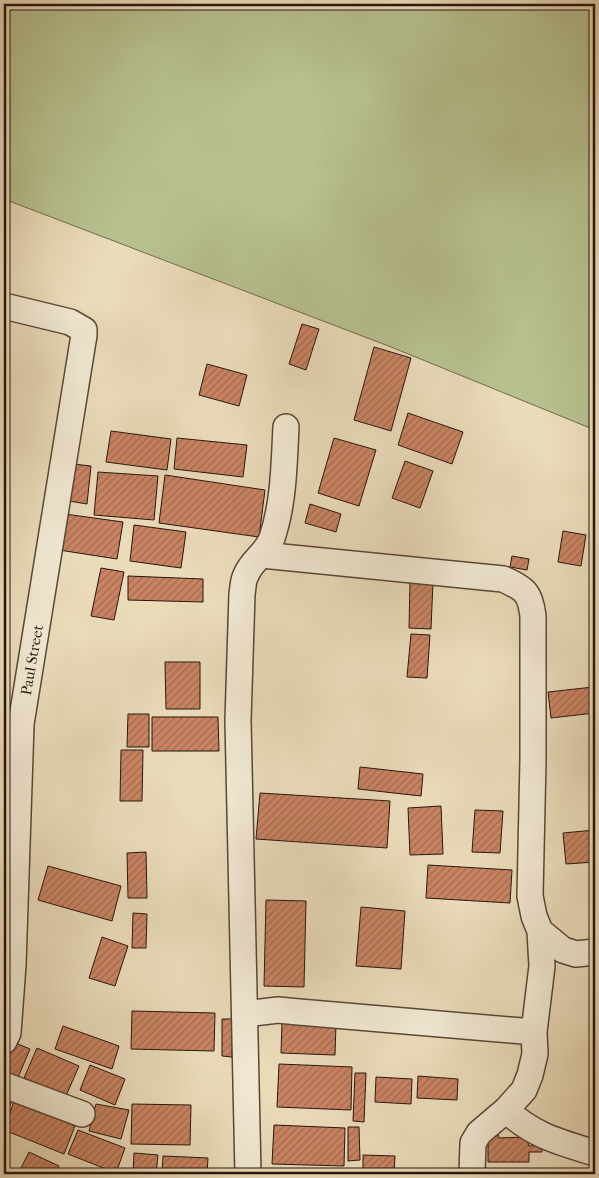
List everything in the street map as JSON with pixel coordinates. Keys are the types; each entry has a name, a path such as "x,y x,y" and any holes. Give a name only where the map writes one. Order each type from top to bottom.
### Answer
{"street":[{"path":"4,307 6,314 4,326"},
{"name":"Paul Street","path":"4,307 70,322 84,330 21,724 13,965 5,1035"},
{"path":"248,1174 246,1014 238,720 242,594 246,575 272,539 282,493 286,427"},
{"path":"262,555 504,579 521,587 531,600 533,616 534,760 530,896 534,916 540,931 542,966 534,1032 535,1054 524,1090 506,1110 479,1133 473,1143 472,1174"},
{"path":"540,931 563,950 576,954 595,952"},
{"path":"542,966 563,950"},
{"path":"246,1014 278,1010 534,1032"},
{"path":"4,1085 82,1114"},
{"path":"506,1110 521,1124 550,1140 595,1153"}],"green space":[{"path":"12,4 595,4 595,430 391,347 4,199 4,26"}],"building":[{"path":"302,324 319,329 306,370 289,364"},
{"path":"374,347 411,358 391,431 354,420"},
{"path":"207,364 247,375 239,406 199,395"},
{"path":"408,413 463,432 452,464 398,445"},
{"path":"111,431 171,439 167,470 106,462"},
{"path":"177,438 247,445 243,477 174,469"},
{"path":"334,438 376,450 359,506 318,493"},
{"path":"405,461 433,471 420,508 392,498"},
{"path":"73,464 91,466 87,504 69,501"},
{"path":"98,472 158,476 154,520 94,515"},
{"path":"165,475 265,490 259,537 159,523"},
{"path":"310,504 341,514 336,532 305,523"},
{"path":"65,514 123,522 117,559 59,550"},
{"path":"134,525 186,532 181,568 130,561"},
{"path":"563,531 586,535 581,566 558,562"},
{"path":"512,556 529,559 527,570 510,567"},
{"path":"101,568 124,572 114,620 91,616"},
{"path":"128,576 203,579 203,602 128,600"},
{"path":"410,582 433,582 431,629 409,628"},
{"path":"411,634 430,635 427,678 407,677"},
{"path":"165,662 200,662 200,709 166,709"},
{"path":"593,687 595,713 551,718 548,692"},
{"path":"128,714 149,714 149,747 127,747"},
{"path":"152,717 218,717 219,751 152,751"},
{"path":"121,750 143,750 142,801 120,801"},
{"path":"360,767 423,774 421,796 358,789"},
{"path":"260,793 390,801 387,848 256,839"},
{"path":"441,806 443,854 410,855 408,808"},
{"path":"475,810 503,811 500,853 472,852"},
{"path":"595,830 595,862 566,864 563,833"},
{"path":"146,852 147,898 128,898 127,853"},
{"path":"428,865 512,870 510,903 426,898"},
{"path":"48,866 121,886 112,921 38,900"},
{"path":"266,900 306,901 304,987 264,986"},
{"path":"361,907 405,911 401,969 356,966"},
{"path":"133,913 147,914 146,948 132,948"},
{"path":"102,937 128,946 115,986 89,978"},
{"path":"132,1011 215,1013 214,1051 131,1049"},
{"path":"222,1019 232,1019 232,1057 222,1056"},
{"path":"282,1022 336,1024 335,1055 281,1053"},
{"path":"63,1026 119,1046 112,1069 55,1049"},
{"path":"13,1042 30,1049 16,1082 4,1077 4,1063"},
{"path":"37,1048 79,1066 66,1096 24,1078"},
{"path":"279,1064 352,1067 351,1110 277,1107"},
{"path":"90,1065 125,1079 115,1105 80,1090"},
{"path":"355,1073 366,1073 364,1122 353,1121"},
{"path":"418,1076 458,1079 457,1100 417,1098"},
{"path":"376,1077 412,1079 411,1104 375,1102"},
{"path":"4,1089 15,1094 4,1119"},
{"path":"14,1101 75,1126 64,1154 4,1130"},
{"path":"96,1104 129,1110 121,1139 89,1131"},
{"path":"132,1104 191,1105 190,1145 131,1144"},
{"path":"274,1125 345,1128 344,1166 272,1164"},
{"path":"348,1127 359,1127 360,1160 348,1161"},
{"path":"78,1130 125,1148 116,1173 68,1154"},
{"path":"488,1132 498,1132 499,1138 526,1137 529,1146 542,1145 542,1152 529,1152 529,1162 488,1162"},
{"path":"29,1152 59,1166 56,1174 18,1174"},
{"path":"134,1153 158,1155 156,1174 133,1174"},
{"path":"363,1155 395,1156 394,1174 363,1174"},
{"path":"163,1156 208,1158 207,1174 162,1174"},
{"path":"566,1170 566,1174 488,1174 488,1171"}]}
